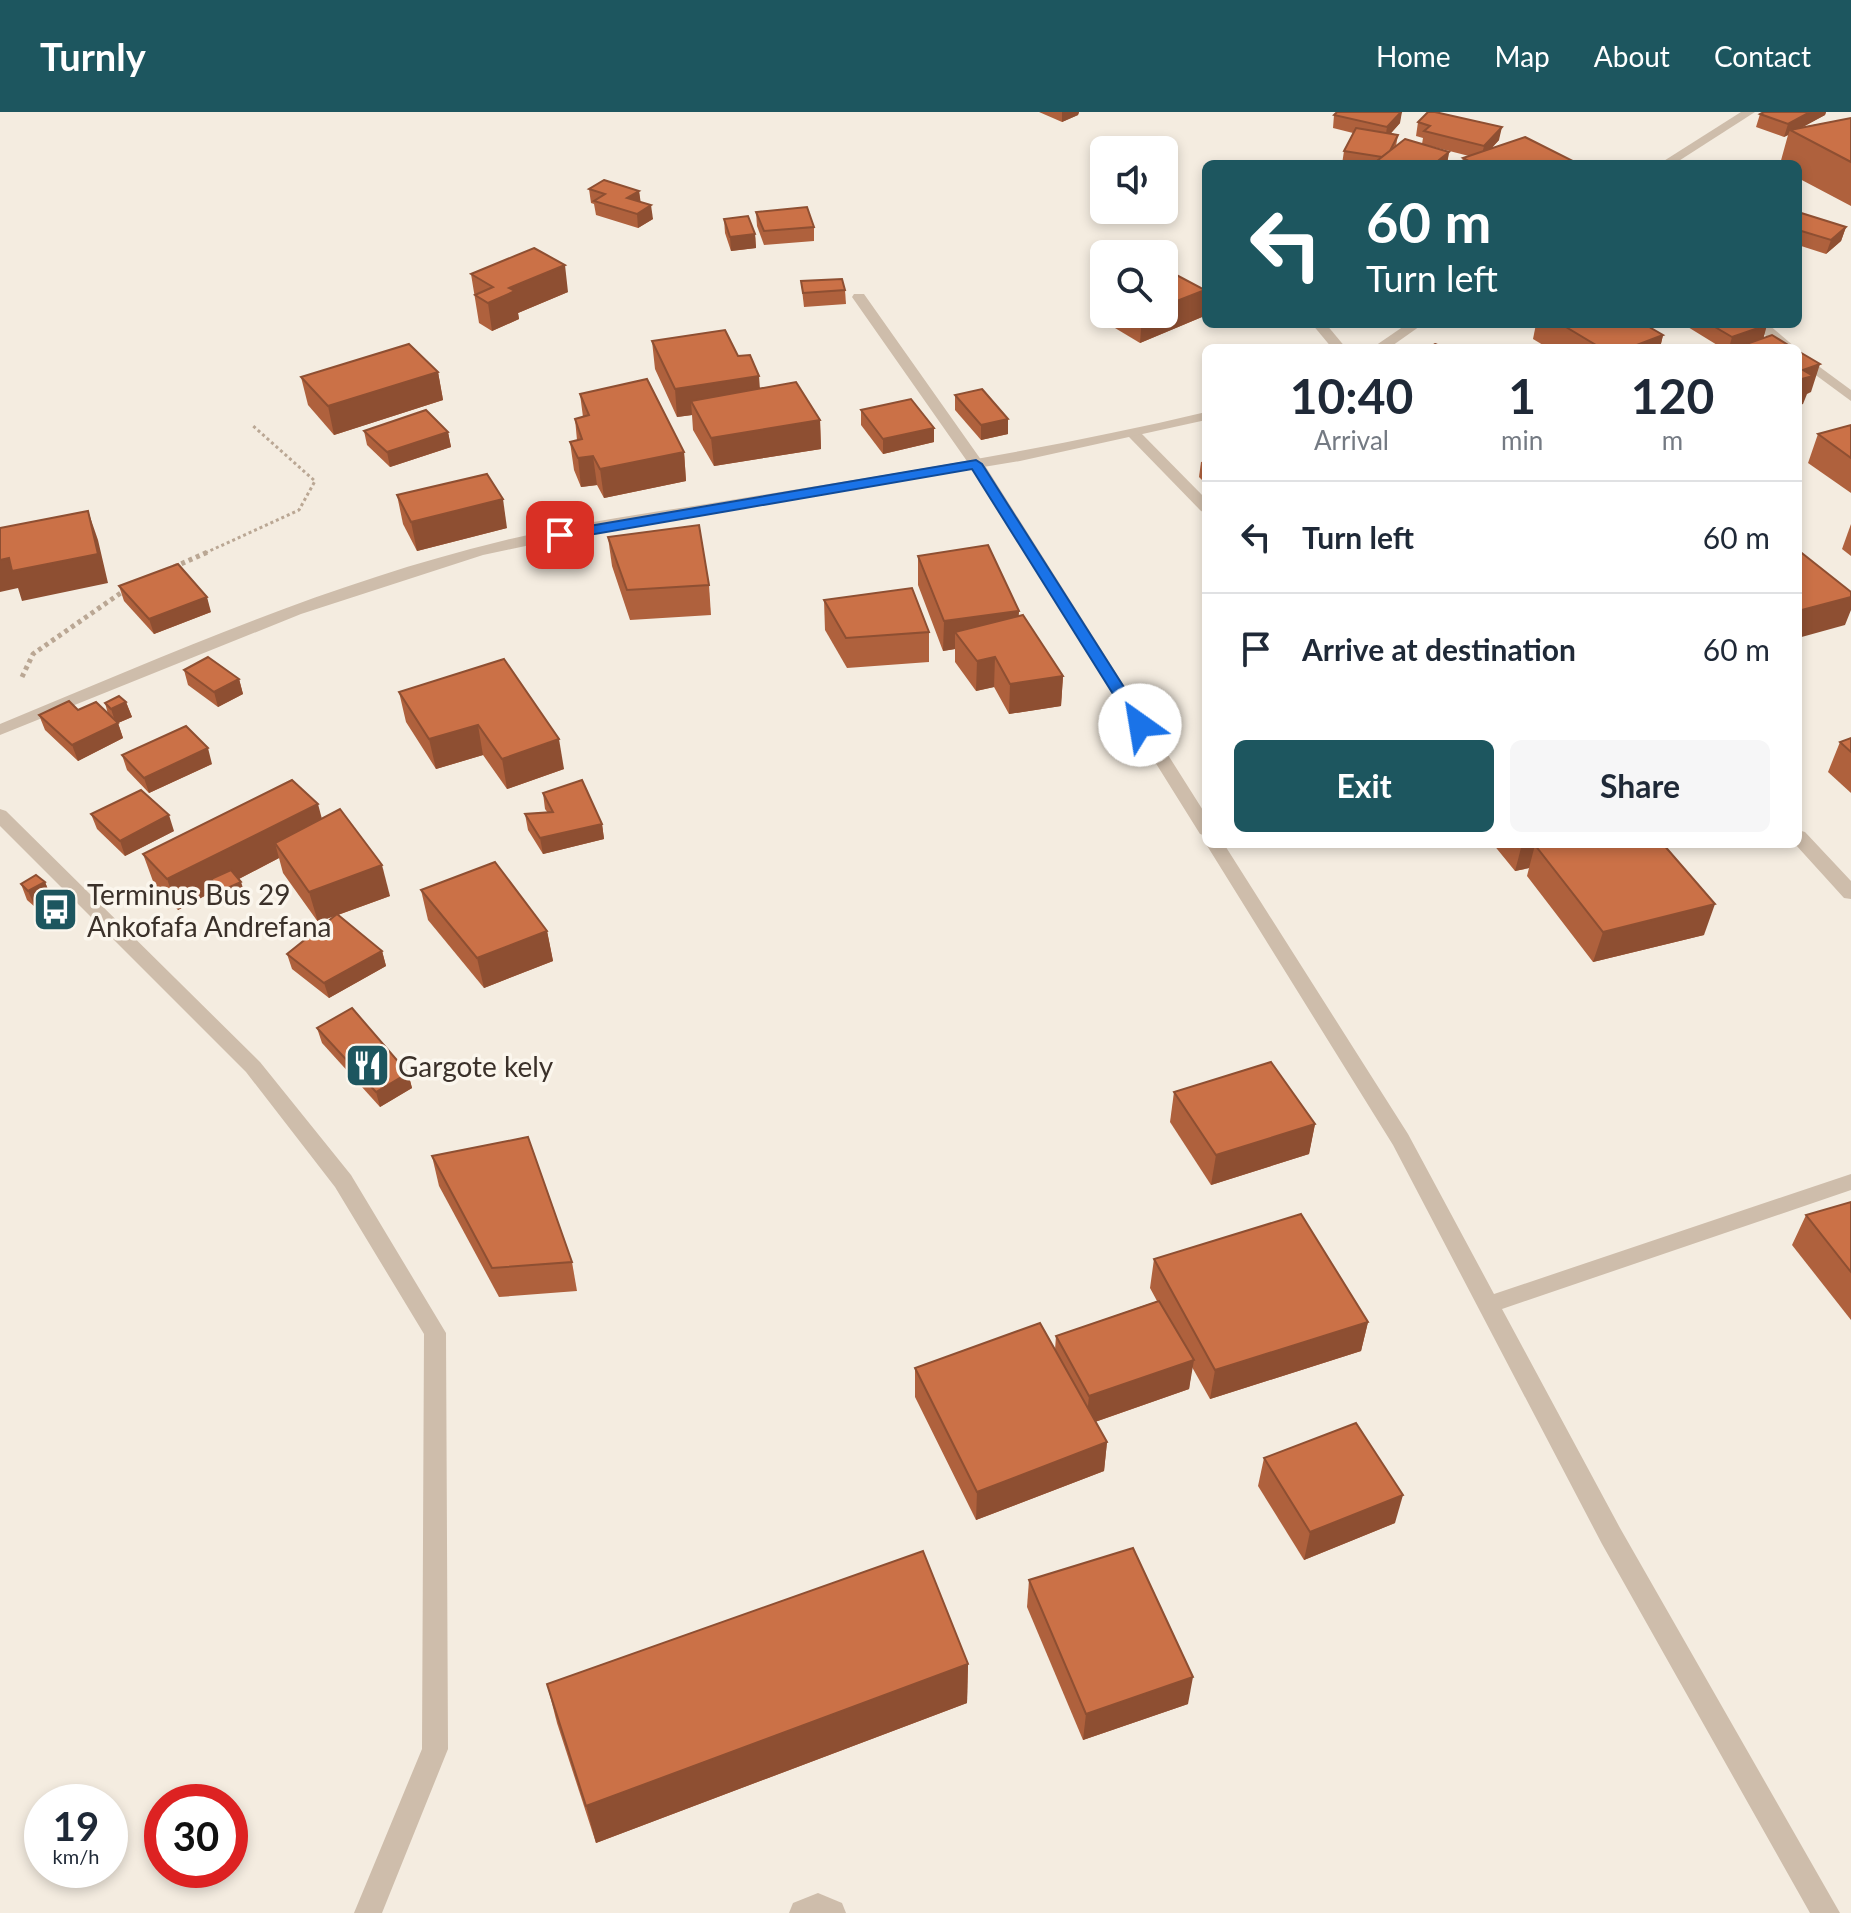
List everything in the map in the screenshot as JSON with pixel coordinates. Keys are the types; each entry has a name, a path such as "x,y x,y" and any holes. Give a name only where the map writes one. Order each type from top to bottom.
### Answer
{"street":[{"path":"1671,160 1749,112"},
{"path":"859,297 976,464 1202,824"},
{"path":"1322,328 1336,344"},
{"path":"1385,344 1410,328"},
{"path":"1764,328 1784,344"},
{"path":"1802,358 1851,397"},
{"path":"0,730 278,617 478,552 642,519 976,464 1134,434 1202,417"},
{"path":"1134,434 1202,504"},
{"path":"0,815 253,1067 343,1181 435,1333 435,1749 368,1913"},
{"path":"1802,840 1851,893"},
{"path":"1218,848 1401,1140 1611,1536 1826,1913"},
{"path":"1488,1305 1851,1182"},
{"path":"803,1913 818,1907 832,1913"}],"path":[{"path":"172,568 299,510 315,481 252,425"},
{"path":"20,682 33,654 130,587"}],"building":[{"path":"1337,112 1401,112 1387,127 1334,115"},
{"path":"1428,112 1502,127 1484,146 1424,131 1430,126 1418,122"},
{"path":"1810,112 1788,124 1760,114"},
{"path":"1851,118 1851,162 1790,130"},
{"path":"1356,128 1398,135 1390,151 1382,157 1344,151"},
{"path":"1525,137 1571,160 1467,160 1463,158"},
{"path":"1405,139 1449,152 1439,160 1378,160"},
{"path":"604,180 639,191 627,198 651,205 637,214 594,201 605,194 589,189"},
{"path":"807,207 814,227 764,231 756,212"},
{"path":"1802,213 1846,227 1831,240 1802,231"},
{"path":"748,216 755,234 730,237 724,219"},
{"path":"534,248 565,265 509,288 515,291 488,303 475,295 493,287 471,274"},
{"path":"1178,276 1202,288 1202,291 1178,301"},
{"path":"842,279 845,290 803,293 801,281"},
{"path":"1568,328 1651,328 1663,335 1639,344 1594,344"},
{"path":"1717,328 1758,328 1732,337"},
{"path":"725,330 738,356 750,355 759,376 675,389 652,341"},
{"path":"1772,335 1787,344 1746,344"},
{"path":"409,344 438,372 328,406 301,377"},
{"path":"1802,353 1820,364 1803,370 1813,376 1802,379"},
{"path":"647,379 684,452 600,469 593,456 578,458 570,442 582,439 575,419 589,415 580,394"},
{"path":"796,382 820,420 711,438 691,401"},
{"path":"982,389 1008,419 981,425 955,395"},
{"path":"911,399 934,428 883,439 861,410"},
{"path":"426,410 448,432 387,452 364,431"},
{"path":"1851,425 1851,458 1818,434"},
{"path":"487,474 503,499 411,522 397,495"},
{"path":"88,511 98,554 12,571 9,558 0,560 0,528"},
{"path":"699,525 709,585 627,590 608,537"},
{"path":"988,545 1019,611 944,621 918,556"},
{"path":"1802,553 1851,592 1851,597 1802,610"},
{"path":"178,564 207,597 149,619 119,586"},
{"path":"912,588 929,632 846,638 824,600"},
{"path":"1023,615 1063,676 1010,684 995,657 977,661 955,632"},
{"path":"208,657 239,679 214,692 184,670"},
{"path":"504,659 559,739 502,759 478,725 429,739 399,692"},
{"path":"119,696 126,702 111,709 105,703"},
{"path":"69,701 78,710 96,702 118,723 72,745 39,715"},
{"path":"186,726 208,748 144,778 122,755"},
{"path":"1851,738 1851,752 1840,742"},
{"path":"292,780 318,804 167,879 143,854"},
{"path":"582,780 602,824 540,838 525,814 553,812 543,793"},
{"path":"141,790 169,815 120,841 91,814"},
{"path":"340,809 382,865 309,892 275,843"},
{"path":"1537,848 1666,848 1715,904 1603,932"},
{"path":"495,862 547,931 477,958 421,890"},
{"path":"231,870 241,882 221,891 211,879"},
{"path":"36,875 45,882 28,891 21,884"},
{"path":"337,914 382,951 324,983 287,954"},
{"name":"Gargote kely","path":"352,1008 408,1073 376,1092 317,1028"},
{"path":"1271,1062 1315,1124 1216,1155 1174,1092"},
{"path":"528,1137 572,1262 492,1268 432,1156"},
{"path":"1851,1202 1851,1272 1806,1215"},
{"path":"1301,1214 1368,1322 1215,1370 1154,1259"},
{"path":"1159,1301 1194,1360 1089,1396 1056,1336"},
{"path":"1040,1323 1107,1442 977,1492 915,1368"},
{"path":"1356,1423 1403,1495 1310,1532 1264,1458"},
{"path":"1133,1548 1193,1677 1086,1714 1029,1580"},
{"path":"923,1551 968,1664 586,1806 547,1684"}],"place":[{"name":"Terminus Bus 29 Ankofafa Andrefana","path":"56,910"},
{"name":"Gargote kely","path":"367,1066"}],"route":[{"path":"560,535 976,464 1140,725"}]}
